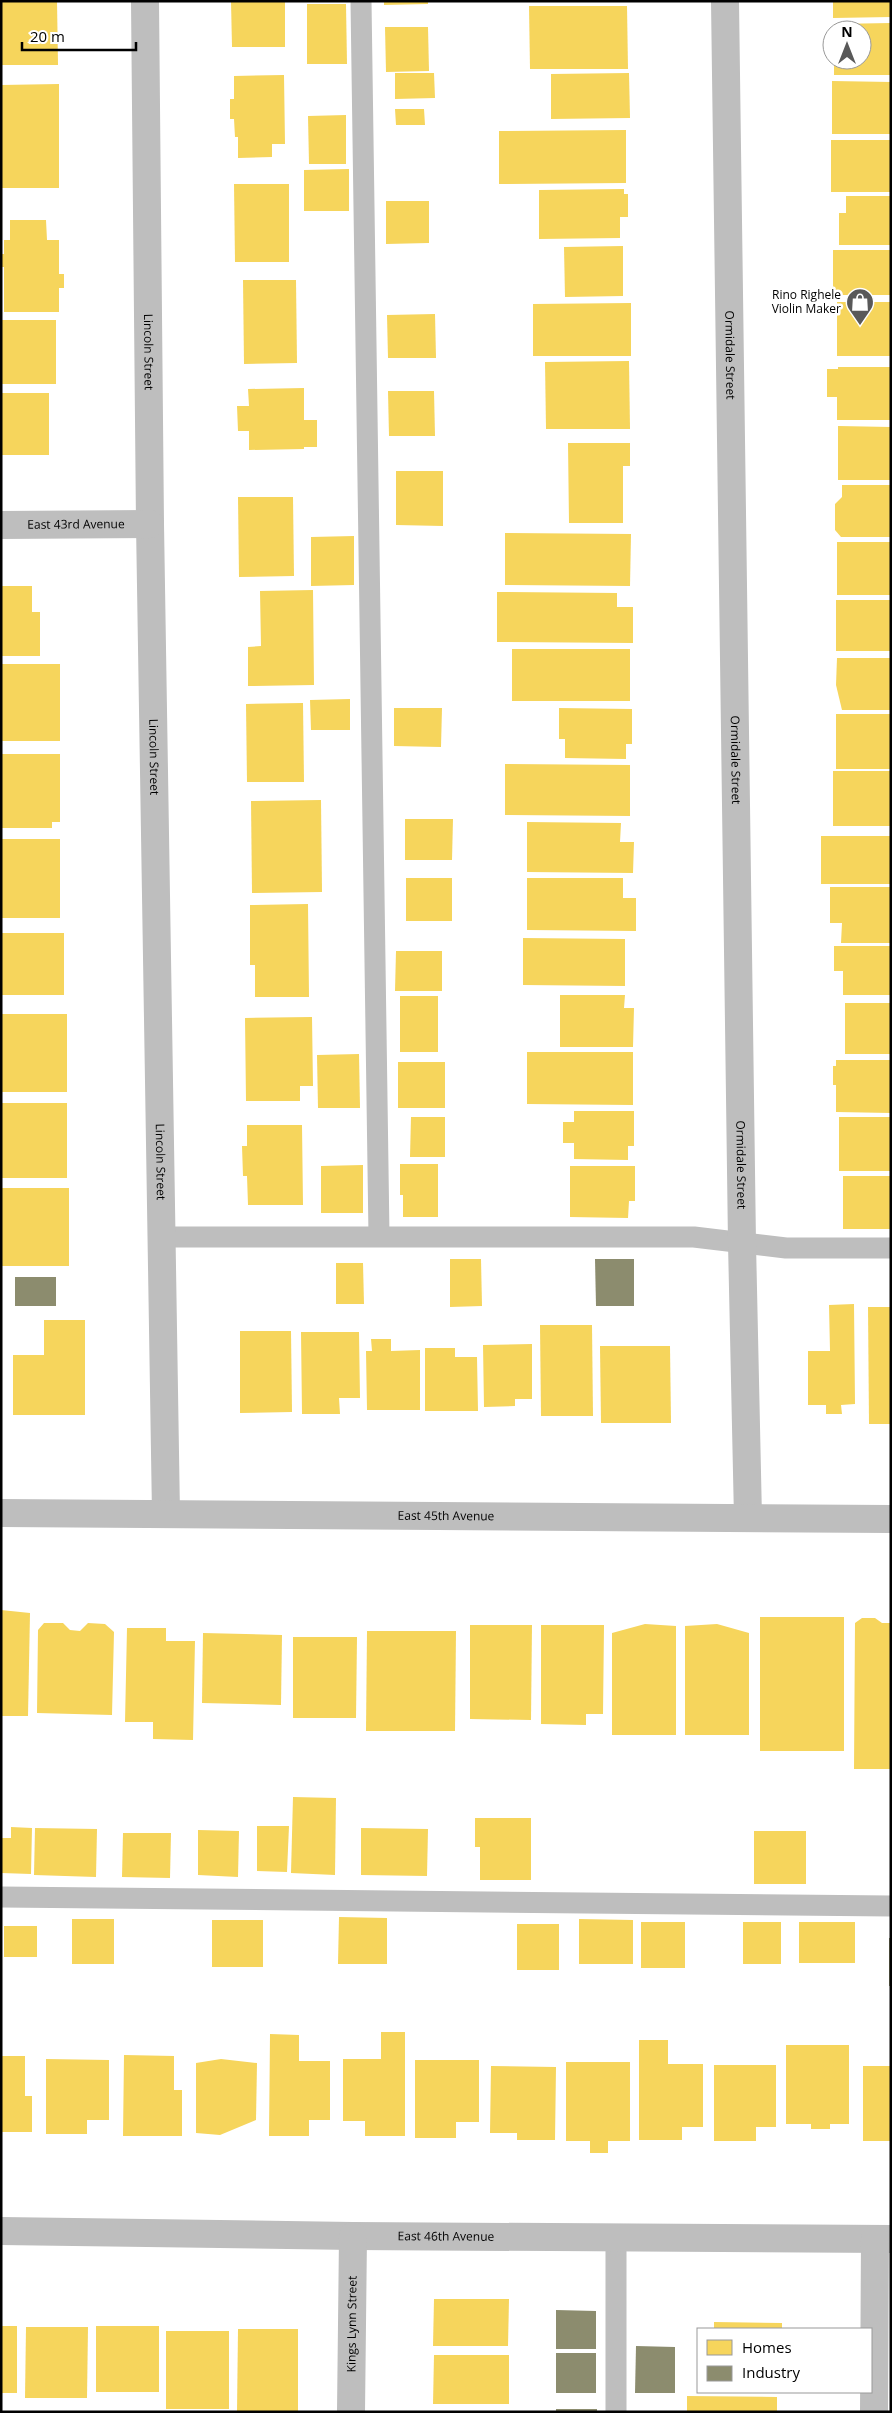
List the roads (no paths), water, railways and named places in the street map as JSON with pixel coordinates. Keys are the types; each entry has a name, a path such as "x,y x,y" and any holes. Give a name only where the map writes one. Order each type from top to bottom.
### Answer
{"street":[{"name":"Lincoln Street","path":"145,1 150,524 166,1514"},
{"name":"Ormidale Street","path":"725,1 742,1243 748,1518"},
{"name":"East 43rd Avenue","path":"1,525 150,524"},
{"name":"East 45th Avenue","path":"1,1513 891,1518"},
{"name":"East 46th Avenue","path":"1,2231 353,2236 883,2239"},
{"name":"Kings Lynn Street","path":"352,2412 353,2236"},
{"path":"874,2412 883,2239"}],"lane":[{"path":"361,1 379,1236"},
{"path":"162,1236 694,1237 786,1248 891,1248"},
{"path":"1,1897 891,1906"},
{"path":"616,2238 616,2412"}],"place":[{"name":"Rino Righele Violin Maker","path":"860,326"}]}
